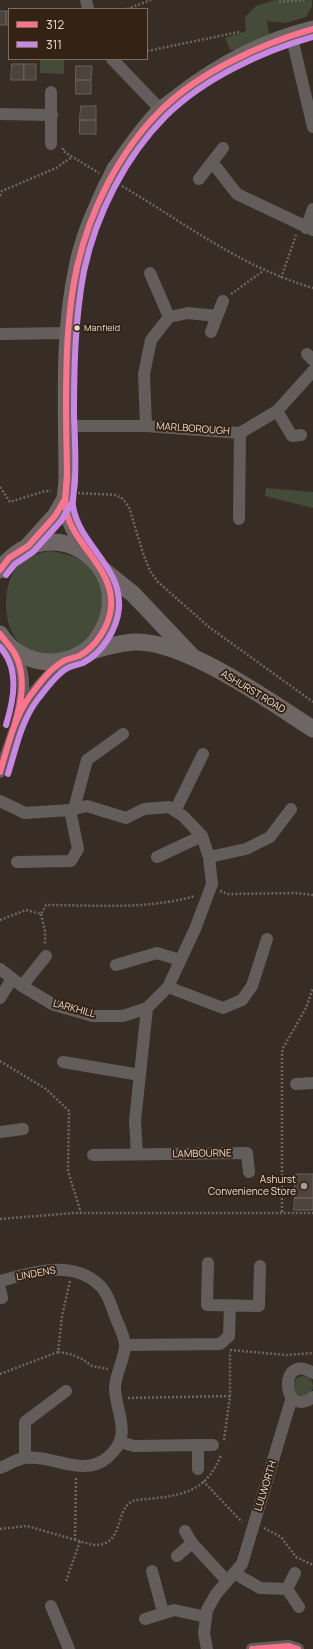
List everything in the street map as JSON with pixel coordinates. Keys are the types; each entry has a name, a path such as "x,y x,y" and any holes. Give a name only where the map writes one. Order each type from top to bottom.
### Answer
{"street":[{"path":"80,655 95,643 106,626 111,607 109,587 97,563 71,524 66,512 65,491 68,333 76,268 92,218 111,179 131,147 161,110 193,85 219,68 245,54 291,34 313,29"},
{"path":"291,34 312,111 313,127"},
{"path":"113,60 161,110"},
{"path":"51,92 51,144"},
{"path":"0,114 52,115"},
{"path":"199,179 223,148"},
{"path":"212,162 237,194 306,227 313,209"},
{"path":"150,273 169,317 188,313 217,316"},
{"path":"211,332 223,301"},
{"name":"MARLBOROUGH","path":"146,426 144,374 151,340 169,317"},
{"path":"0,334 68,333"},
{"name":"MARLBOROUGH","path":"67,426 146,426 240,433 277,411 313,371"},
{"path":"277,411 292,436 301,435"},
{"name":"MARLBOROUGH","path":"239,519 240,433"},
{"path":"3,564 28,546 55,516 65,491"},
{"name":"ASHURST ROAD","path":"28,546 45,541 62,542 78,548 134,594 192,656"},
{"path":"0,772 17,719 23,694 22,672 5,641"},
{"name":"ASHURST ROAD","path":"5,641 26,657 44,662 63,661 106,646 134,642 170,647 192,656 263,697 313,729"},
{"path":"17,719 30,697 63,661"},
{"path":"17,862 71,861 78,849 72,809 86,760 123,734"},
{"path":"0,801 25,813 72,809 87,806 126,818 144,809 169,807 175,811 203,754"},
{"path":"209,856 246,849 270,837 291,809"},
{"name":"LARKHILL","path":"0,969 22,986 54,1006 93,1016 123,1016 147,1008 168,987 195,929 212,884 209,856 202,836 183,816 175,811"},
{"path":"157,857 202,836"},
{"path":"168,987 223,1008 242,1000 252,986 267,939"},
{"path":"116,965 157,953 180,960"},
{"path":"22,986 46,956"},
{"path":"0,998 12,979"},
{"path":"137,1154 135,1120 147,1008"},
{"path":"63,1062 140,1075"},
{"path":"296,1084 313,1083"},
{"path":"0,1132 23,1129"},
{"name":"LAMBOURNE","path":"93,1155 247,1153 249,1172"},
{"path":"208,1263 207,1305 259,1306 260,1266"},
{"name":"LINDENS","path":"0,1282 47,1270 60,1269 73,1271 99,1284 110,1301 125,1344"},
{"path":"0,1468 25,1458 48,1459 86,1467 97,1464 107,1458 120,1442 123,1426 116,1399 115,1388 125,1344 220,1344 229,1336 230,1306"},
{"name":"LULWORTH","path":"207,1649 204,1633 207,1610 216,1594 242,1564 292,1397 287,1388 289,1377 297,1370 308,1370 313,1373"},
{"path":"25,1458 25,1422 66,1391"},
{"path":"292,1397 300,1401 313,1397"},
{"path":"120,1442 134,1446 220,1446"},
{"path":"198,1446 198,1469"},
{"path":"184,1531 192,1543 230,1577 260,1588 287,1589"},
{"path":"177,1556 192,1543"},
{"path":"152,1571 163,1612"},
{"path":"287,1589 295,1573"},
{"path":"287,1589 299,1608"},
{"path":"51,1606 69,1649"},
{"path":"146,1619 163,1612 174,1610 206,1617"},
{"path":"252,1649 284,1646 298,1649"}],"path":[{"path":"130,8 152,0"},
{"path":"279,2 304,0"},
{"path":"148,52 239,32"},
{"path":"51,144 63,144 63,151 111,179 209,242 263,271 313,288"},
{"path":"0,196 2,192 56,168 72,157"},
{"path":"281,278 306,227"},
{"path":"223,301 263,271"},
{"path":"0,487 10,502 45,491 116,495 123,499 129,507 143,554 150,571 158,582 209,627 313,702"},
{"path":"46,956 45,931 41,914 46,905 140,905 175,901 218,889 228,894 296,893 313,895"},
{"path":"0,920 26,910 41,914"},
{"path":"282,1212 282,1053 283,1048 306,1008 313,988"},
{"path":"0,1061 46,1089 69,1111 68,1171 81,1213"},
{"path":"0,1219 81,1213 313,1213"},
{"path":"58,1352 62,1316 73,1271"},
{"path":"0,1529 27,1526 92,1545 106,1543 113,1538 127,1507 132,1502 174,1496 192,1490 204,1482 216,1466 230,1396 229,1336"},
{"path":"230,1350 287,1355 313,1352"},
{"path":"0,1374 58,1352 70,1354 82,1359 92,1366 118,1370"},
{"path":"116,1399 230,1396"},
{"path":"75,1540 76,1466"},
{"path":"198,1469 204,1482 240,1521 266,1528 282,1536 296,1557 313,1565"},
{"path":"66,1581 80,1541"}],"green space":[{"path":"275,0 312,0 312,6 306,17 286,23 267,21 269,34 250,50 230,50 225,38 246,31 245,17 256,6"},
{"path":"40,60 64,60 64,74 40,73"},
{"path":"266,488 313,492 313,508 265,496"},
{"path":"49,551 65,554 81,560 93,570 98,577 102,589 101,623 76,651 38,655 24,647 16,639 10,629 7,617 7,592 15,569 23,560 32,555"},
{"path":"299,1376 307,1376 313,1382 313,1390 307,1396 299,1396 293,1390 293,1382"}],"building":[{"path":"0,11 6,11 6,25 0,25"},
{"path":"6,11 8,11 8,25 6,25"},
{"path":"12,64 24,64 24,80 11,80"},
{"path":"24,64 36,64 36,80 24,80"},
{"path":"76,66 92,66 91,80 76,80"},
{"path":"76,80 91,80 91,94 76,94"},
{"path":"81,106 96,106 96,120 80,120"},
{"path":"80,120 96,120 96,134 80,134"},
{"name":"Ashurst Convenience Store","path":"295,1174 313,1174 313,1198 295,1198"},
{"path":"295,1198 313,1198 313,1210 294,1210"}],"transit line":[{"name":"312","path":"0,772 16,723 30,696 44,678 57,665 66,660 79,656 96,642 108,622 110,615 111,594 107,581 70,523 65,502 67,478 66,373 71,302 77,267 98,203 119,163 145,127 176,97 212,72 252,51 313,29"},
{"name":"311","path":"8,774 23,726 27,716 38,699 58,675 66,669 90,659 102,647 112,632 118,616 118,593 114,580 83,532 77,520 73,506 75,483 74,416 77,325 84,271 89,250 104,208 125,168 151,132 181,103 216,78 254,58 313,37"},
{"name":"312","path":"0,570 9,558 28,546 55,516 65,499 67,474"},
{"name":"311","path":"6,575 15,564 33,552 61,521 73,501 75,475"},
{"name":"312","path":"0,634 15,654 21,672 21,700 14,727"},
{"name":"311","path":"0,647 10,665 14,684 6,725"},
{"name":"312","path":"252,1649 289,1646 298,1649"}],"place":[{"name":"Manfield","path":"77,328"},
{"name":"Ashurst Convenience Store","path":"304,1186"}]}
